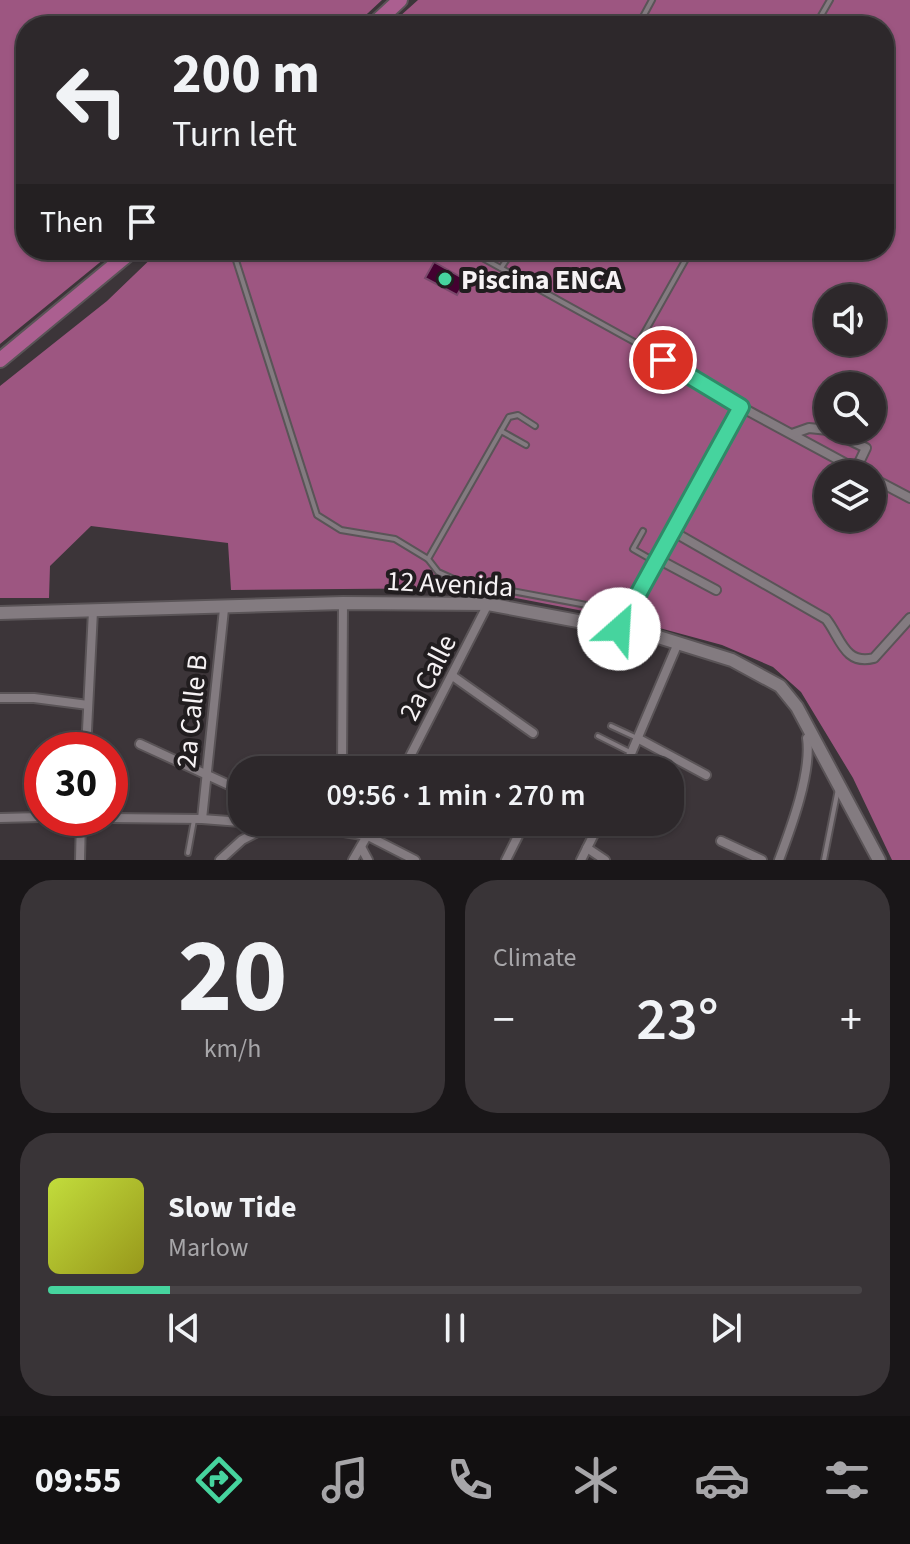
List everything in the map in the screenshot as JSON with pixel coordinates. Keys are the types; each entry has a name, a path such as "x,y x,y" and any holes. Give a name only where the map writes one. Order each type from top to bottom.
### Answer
{"main road":[{"path":"383,16 400,0"},
{"path":"0,360 121,260"},
{"name":"12 Avenida","path":"0,613 224,609 343,603 488,604 678,643 732,660 780,686 812,734 879,860"}],"street":[{"path":"638,344 741,407 840,460"},
{"path":"619,629 741,407"},
{"path":"792,434 814,429"},
{"path":"858,444 866,448 860,460"},
{"path":"886,485 910,498"},
{"path":"672,531 821,616 829,622 844,650 857,658 874,658 910,618"},
{"path":"655,560 716,590"},
{"path":"342,756 343,603"},
{"name":"2a Calle","path":"411,756 454,677 488,604"},
{"name":"2a Calle B","path":"198,819 224,609"},
{"path":"87,732 93,611"},
{"path":"631,756 678,643"},
{"path":"454,677 533,733"},
{"path":"0,698 34,698 88,705"},
{"path":"779,860 792,823 808,757 807,738 812,734"},
{"path":"639,739 706,775"},
{"path":"140,744 228,784"},
{"path":"0,818 24,817"},
{"path":"128,818 228,822"},
{"path":"80,860 81,836"},
{"path":"220,860 249,836"},
{"path":"353,860 368,836 415,860"},
{"path":"506,860 516,836"},
{"path":"581,860 593,836"},
{"path":"721,841 762,860"},
{"path":"361,847 368,860"},
{"path":"587,848 605,860"}],"lane":[{"path":"236,260 317,515 341,530 395,539 428,559 438,572 458,581 608,609 629,606"},
{"path":"486,260 638,344 685,260"},
{"path":"500,268 506,260"},
{"path":"428,559 509,417 515,414 535,426"},
{"path":"501,431 526,445"},
{"path":"643,531 633,549 655,560"},
{"path":"611,726 639,739"},
{"path":"598,736 632,753"},
{"path":"824,860 839,782"},
{"name":"2a Calle B","path":"188,853 198,819"}],"shaded area":[{"path":"0,0 382,0 365,16 16,16 16,260 103,260 0,344"},
{"path":"418,0 910,0 910,860 892,860 853,778 801,692 773,667 722,645 630,620 463,588 231,590 228,543 91,526 50,566 49,598 0,598 0,386 107,301 150,260 894,260 894,16 400,16"},
{"name":"Piscina ENCA","path":"434,262 466,280 457,295 425,278"}],"place":[{"name":"Piscina ENCA","path":"445,279"}],"route":[{"path":"619,629 626,611 741,407 663,360"}]}
